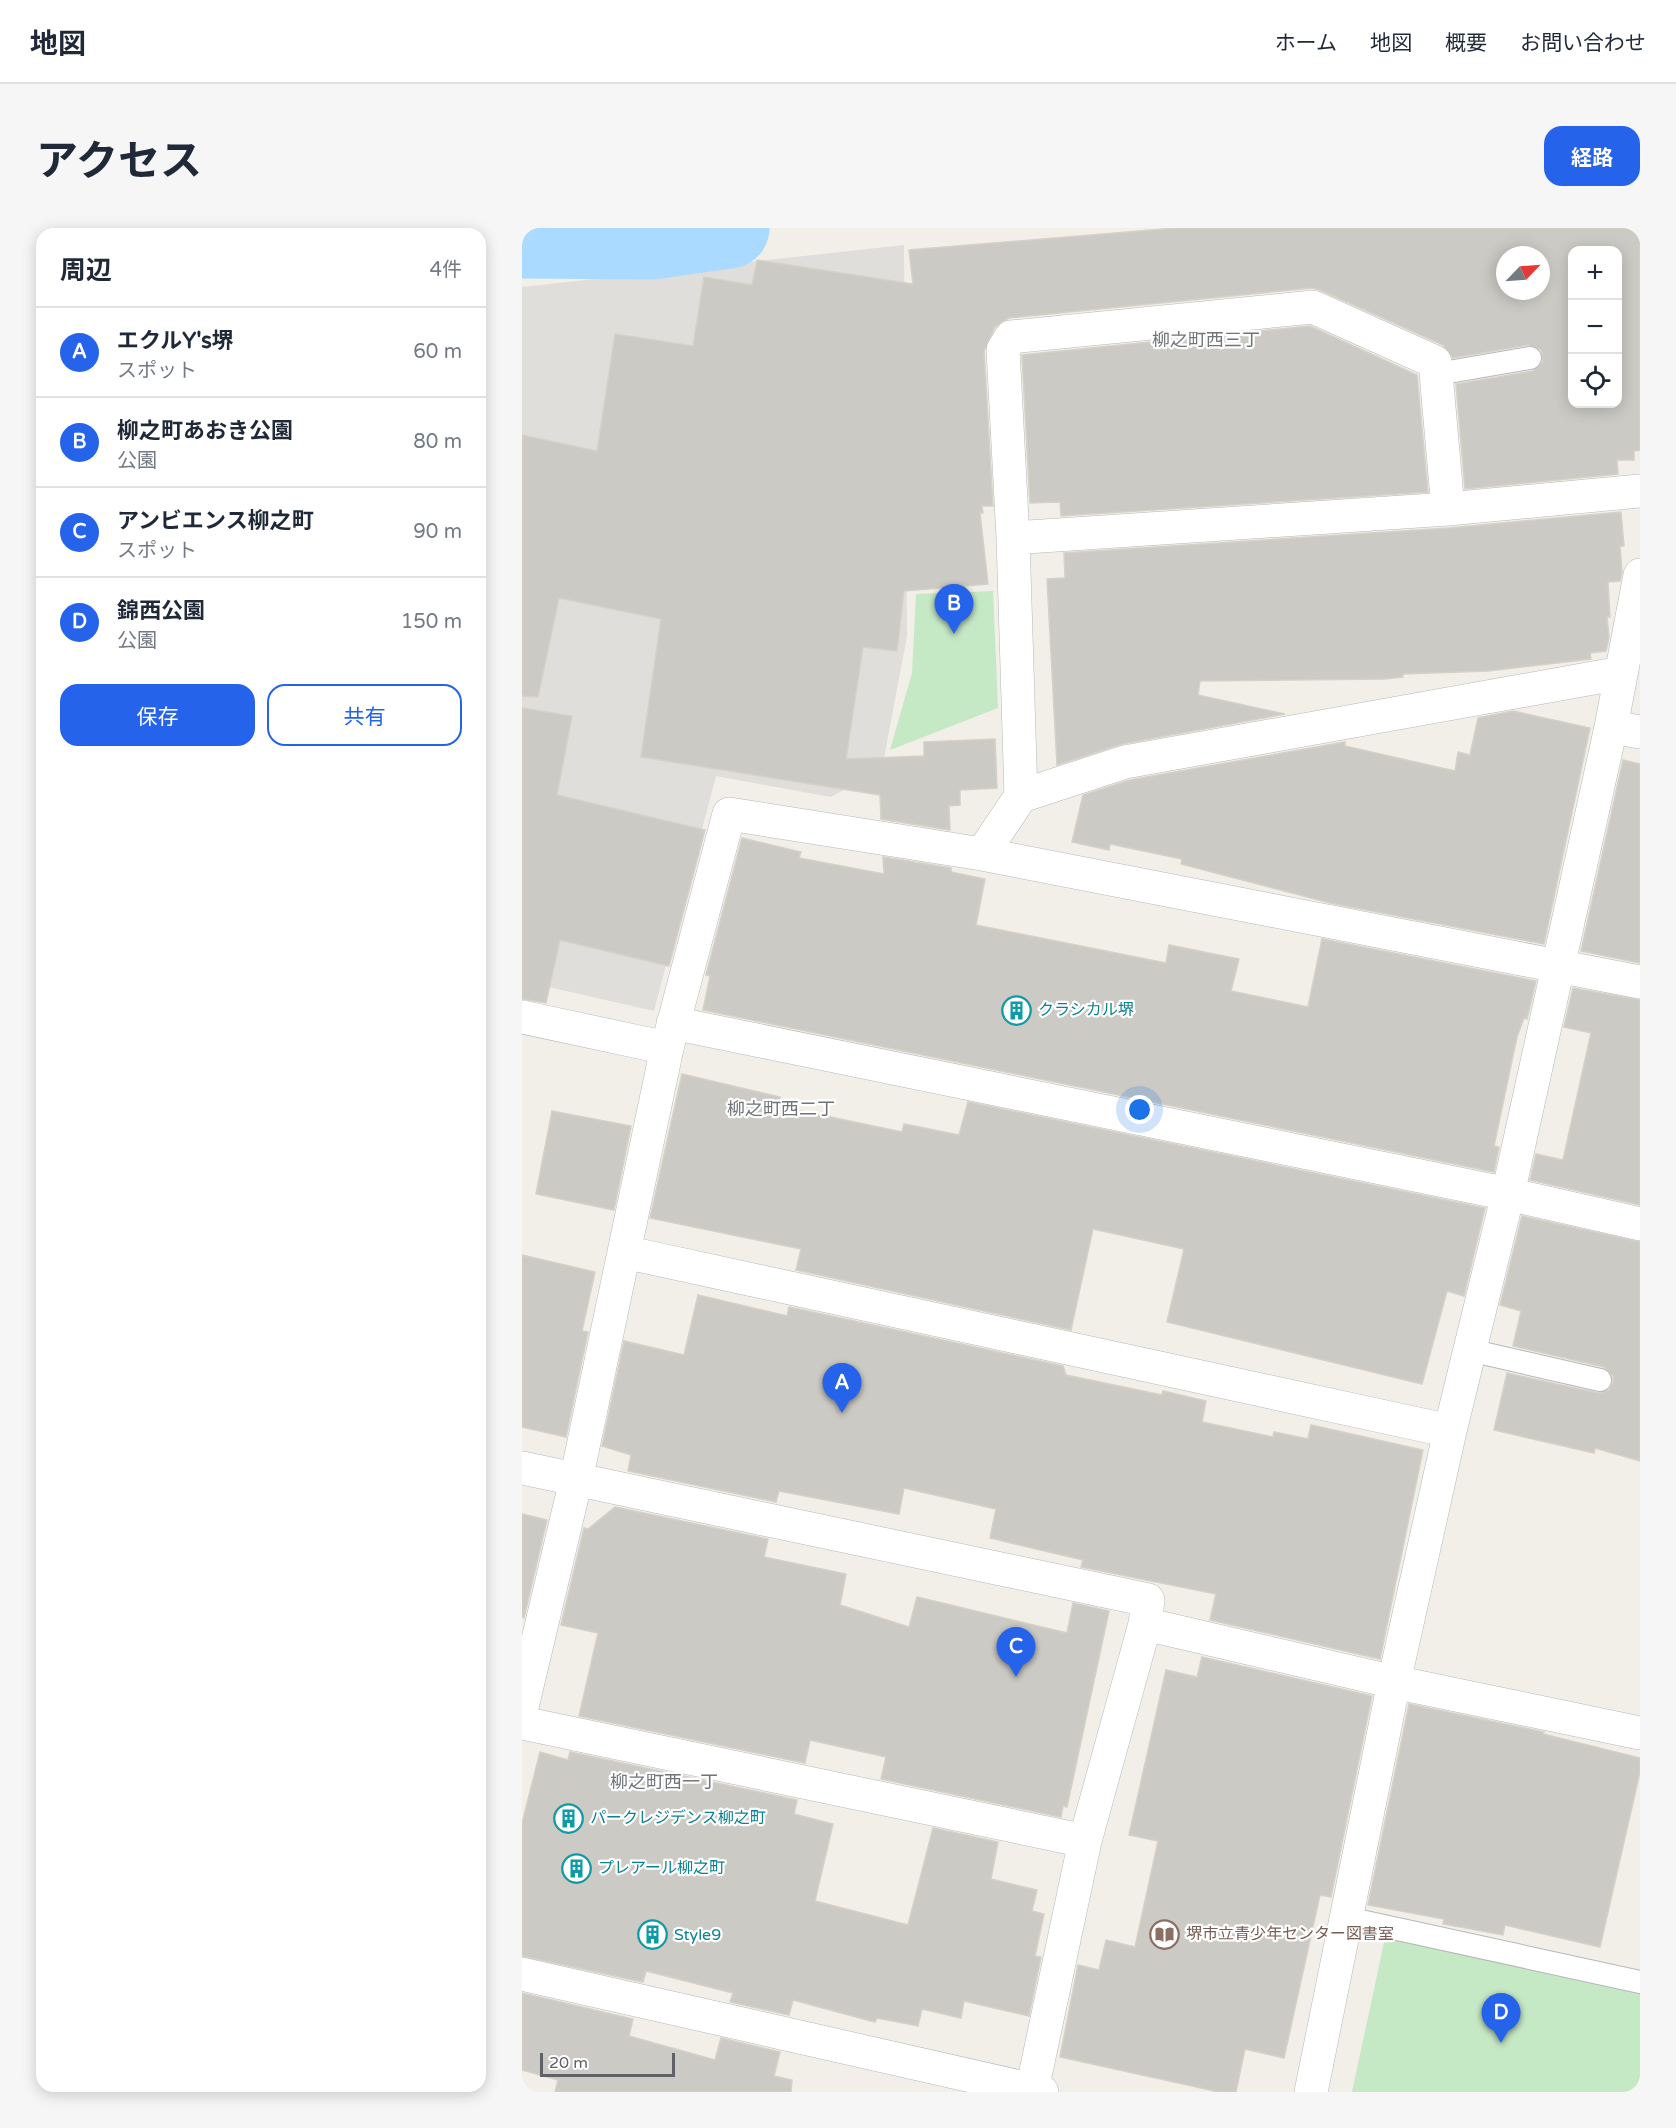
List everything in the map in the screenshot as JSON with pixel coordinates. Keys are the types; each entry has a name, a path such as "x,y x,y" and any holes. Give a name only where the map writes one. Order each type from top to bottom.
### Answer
{"street":[{"path":"982,854 1021,796 1013,538 1004,350 1011,337 1313,307 1435,362 1448,509"},
{"path":"1013,538 1448,509 1640,491"},
{"path":"1311,2092 1394,1682 1450,1431 1508,1194 1558,965 1625,730 1621,673 1640,575"},
{"path":"1021,796 1125,762 1621,673"},
{"path":"522,1707 576,1480 670,1036 729,814 982,854 1640,982"},
{"path":"522,1017 670,1036 1508,1194 1640,1224"},
{"path":"624,1252 1450,1431"},
{"path":"522,1468 1148,1600 1145,1624 1085,1841 1037,2091 522,1974"},
{"path":"1145,1624 1394,1682 1640,1733"},
{"path":"522,1723 1085,1841"}],"lane":[{"path":"1437,374 1530,358"},
{"path":"1469,1350 1600,1380"},
{"path":"1347,1918 1640,1982"}],"shaded area":[{"path":"904,245 907,636 882,769 831,797 716,776 654,1011 522,981 522,287"}],"green space":[{"path":"993,591 998,708 890,750 912,673 916,594"},
{"path":"1385,1938 1640,1993 1640,2092 1352,2092"}],"building":[{"path":"1176,228 1640,228 1640,450 1634,451 1634,460 1617,460 1618,474 1465,489 1456,384 1533,371 1543,362 1541,350 1528,345 1453,358 1443,345 1311,288 1009,318 995,327 984,351 993,506 982,506 983,513 980,513 988,584 904,591 897,651 863,647 846,759 924,756 924,742 995,739 997,788 960,790 960,805 949,806 950,830 881,819 880,795 641,757 661,619 559,598 538,697 522,696 522,435 597,451 615,334 693,346 704,277 752,285 757,260 913,284 909,250"},
{"path":"1310,326 1417,375 1428,492 1061,516 1060,502 1030,503 1022,355"},
{"path":"1621,512 1624,546 1620,546 1622,572 1620,581 1608,582 1609,637 1606,651 1590,653 1591,659 1488,671 1403,674 1403,677 1384,679 1200,681 1198,695 1285,714 1122,744 1057,765 1047,579 1065,578 1064,553 1449,528"},
{"path":"522,708 572,716 557,795 705,830 669,966 560,940 546,1003 522,999"},
{"path":"1513,711 1590,728 1544,944 1330,903 1181,864 1182,859 1110,844 1109,850 1072,842 1083,795 1130,780 1345,742 1345,746 1455,771 1458,752 1470,755 1478,718"},
{"path":"1623,760 1640,764 1640,963 1581,951"},
{"path":"742,838 801,852 799,858 884,874 883,857 951,868 951,872 985,879 976,925 1166,963 1169,945 1239,959 1231,991 1308,1007 1322,939 1536,981 1527,1019 1524,1018 1517,1037 1494,1146 1499,1147 1494,1172 703,1010 710,976 706,975"},
{"path":"1573,988 1640,1000 1640,1205 1530,1180 1536,1154 1563,1160 1591,1033 1564,1027"},
{"path":"682,1074 780,1097 778,1106 902,1132 904,1124 959,1135 968,1102 1485,1208 1464,1296 1447,1291 1422,1384 1167,1322 1184,1249 1093,1229 1071,1330 796,1270 801,1249 650,1218"},
{"path":"552,1111 631,1126 614,1210 536,1194"},
{"path":"1522,1216 1640,1242 1640,1461 1595,1448 1594,1453 1494,1430 1507,1373 1598,1393 1609,1390 1613,1382 1613,1376 1604,1367 1513,1346 1521,1311 1500,1305"},
{"path":"522,1255 595,1272 582,1331 588,1332 566,1437 522,1427"},
{"path":"698,1295 787,1316 789,1307 1063,1366 1066,1375 1162,1395 1163,1391 1206,1401 1202,1422 1273,1437 1274,1432 1308,1439 1311,1425 1423,1450 1380,1659 1210,1620 1216,1594 1081,1567 1083,1560 990,1538 996,1509 904,1488 899,1514 779,1491 776,1502 628,1471 631,1455 602,1446 624,1341 684,1355"},
{"path":"615,1507 768,1539 764,1557 846,1574 840,1605 909,1627 917,1597 1067,1633 1073,1603 1109,1611 1067,1807 1063,1806 1061,1817 881,1779 886,1757 810,1740 805,1763 579,1716 598,1633 561,1625 584,1528 588,1529"},
{"path":"522,1514 547,1520 524,1618 522,1617"},
{"path":"1202,1657 1372,1696 1331,1897 1320,1895 1284,2058 1245,2049 1236,2092 1219,2092 1060,2057 1078,1965 1099,1970 1106,1940 1135,1947 1158,1841 1129,1835 1166,1670 1197,1677"},
{"path":"1409,1704 1544,1732 1543,1734 1640,1758 1640,1772 1600,1947 1505,1925 1503,1935 1443,1924 1444,1919 1368,1905"},
{"path":"540,1752 568,1760 570,1752 797,1800 794,1814 833,1824 815,1901 908,1925 933,1828 998,1842 991,1879 1037,1890 1032,1911 1044,1914 1035,1956 1041,1957 1029,2016 964,2001 961,2018 922,2009 918,2026 877,2018 875,2022 793,2000 789,2015 730,2002 733,1993 646,1971 643,1982 522,1956 522,1823"},
{"path":"522,1993 633,2019 629,2036 715,2060 721,2038 780,2052 774,2076 792,2080 791,2092 555,2092 558,2080 522,2070"}],"waterway":[{"path":"522,238 652,239 729,228"}],"place":[{"name":"柳之町あおき公園","path":"954,634"},
{"name":"クラシカル堺","path":"1017,1010"},
{"name":"エクルY's堺","path":"842,1413"},
{"name":"アンビエンス柳之町","path":"1016,1677"},
{"name":"パークレジデンス柳之町","path":"569,1818"},
{"name":"プレアール柳之町","path":"577,1868"},
{"name":"堺市立青少年センター図書室","path":"1165,1934"},
{"name":"Style9","path":"653,1935"},
{"name":"錦西公園","path":"1501,2043"}],"district":[{"name":"柳之町西三丁","path":"1206,340"},
{"name":"柳之町西二丁","path":"781,1109"},
{"name":"柳之町西一丁","path":"664,1782"}]}
